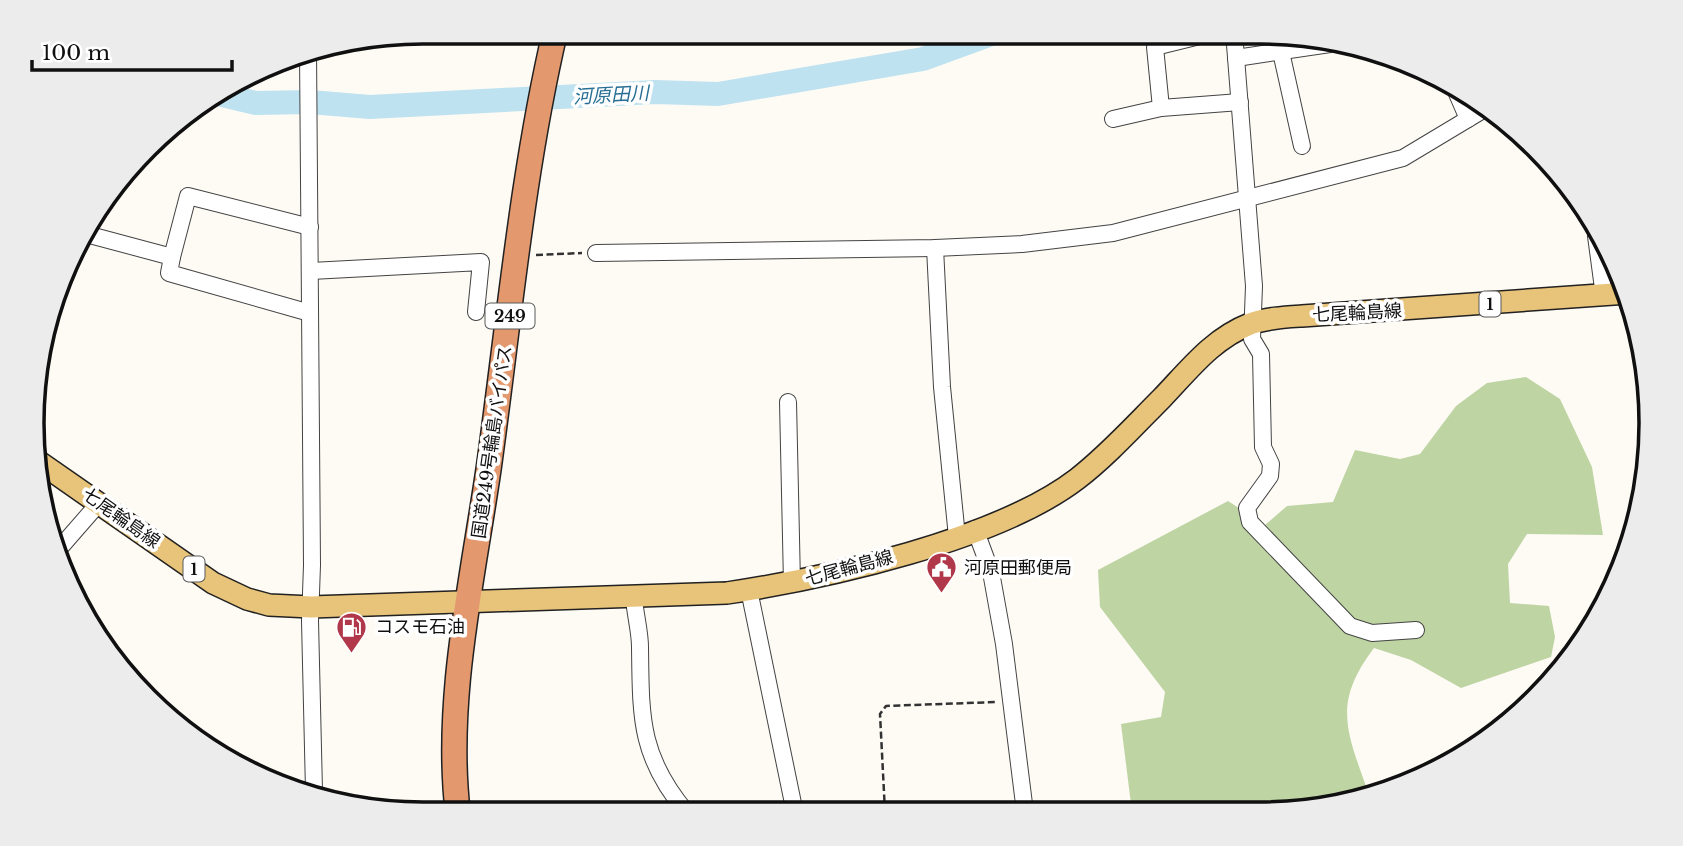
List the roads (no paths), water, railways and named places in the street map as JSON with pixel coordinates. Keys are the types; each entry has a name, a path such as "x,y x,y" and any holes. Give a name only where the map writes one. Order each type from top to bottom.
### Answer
{"highway":[{"name":"国道249号輪島バイパス","path":"458,802 456,722 470,602 531,157 552,44"}],"main road":[{"name":"七尾輪島線","path":"46,466 213,583 269,605 311,607 696,596 792,583 966,533 1004,518 1078,478 1200,356 1226,336 1253,323 1303,316 1616,294"}],"street":[{"path":"1161,108 1155,47 1167,44"},
{"path":"1235,44 1247,198 1252,339 1261,354 1264,376 1263,447 1271,464 1270,476 1247,508 1250,522 1350,626 1372,633 1416,629"},
{"path":"1236,58 1311,47"},
{"path":"1281,52 1302,146"},
{"path":"308,62 314,786"},
{"path":"1460,101 1468,119"},
{"path":"1113,119 1161,108 1240,103"},
{"path":"596,253 935,248 1022,244 1113,233 1403,158 1478,113"},
{"path":"310,227 188,196 169,273 310,313"},
{"path":"93,236 172,257"},
{"path":"935,248 943,387 966,533 991,572 1004,644 1024,802"},
{"path":"1597,250 1604,296"},
{"path":"310,271 482,262 476,312"},
{"path":"788,402 792,583"},
{"path":"64,544 99,503"},
{"path":"749,590 793,802"},
{"path":"634,598 640,644 639,683 647,747 659,772 679,802"}],"waterway":[{"name":"河原田川","path":"230,97 256,103 310,102 370,107 655,92 718,94 923,59 964,44"}],"place":[{"name":"河原田郵便局","path":"941,595"},
{"name":"コスモ石油","path":"352,654"}]}
